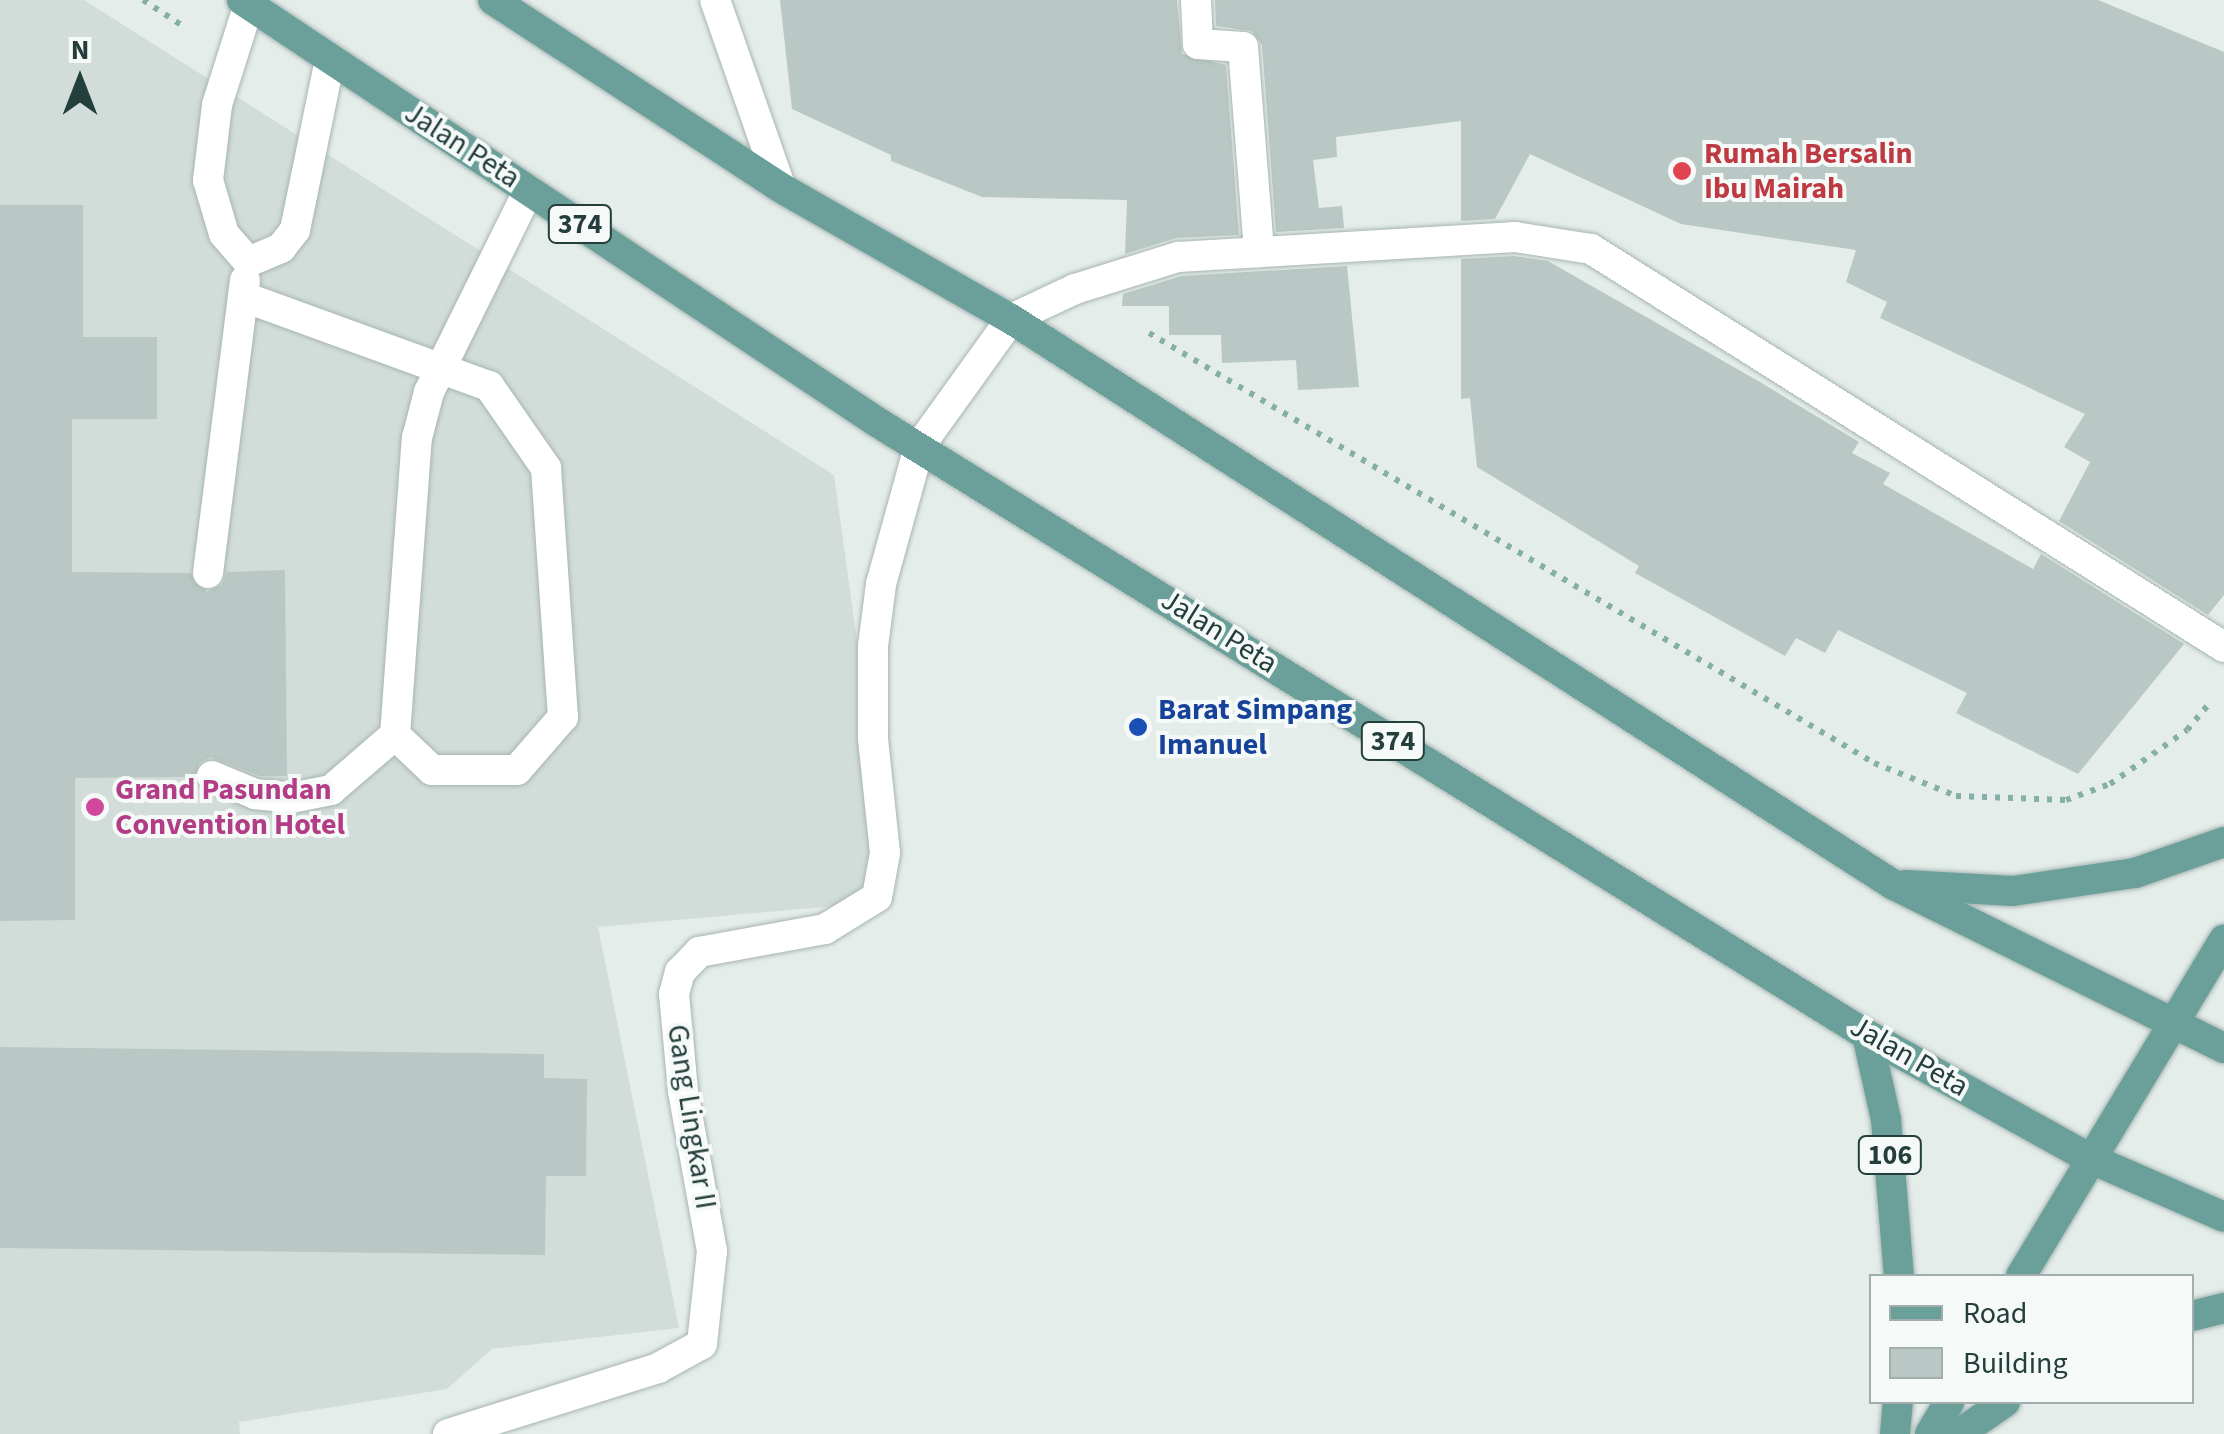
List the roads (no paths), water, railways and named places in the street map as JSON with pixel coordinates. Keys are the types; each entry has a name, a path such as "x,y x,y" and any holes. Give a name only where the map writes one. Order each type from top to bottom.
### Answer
{"main road":[{"path":"493,0 781,188 1011,319 1892,884 2170,1025 2224,1048"},
{"name":"Jalan Peta","path":"245,2 919,447 1867,1036 2089,1158 2224,1217"},
{"path":"1892,884 2013,891 2135,873 2224,842"},
{"path":"2022,1274 2224,940"},
{"name":"106","path":"1867,1036 1888,1136 1899,1274"},
{"path":"2194,1316 2224,1308"},
{"path":"1895,1434 1898,1404"},
{"path":"1930,1434 1948,1404"},
{"path":"1959,1434 2002,1404"}],"street":[{"path":"715,0 781,188"},
{"path":"1196,0 1198,44 1243,47 1259,252"},
{"path":"208,573 248,262 224,234 208,180 217,106 245,2"},
{"path":"248,262 281,248 295,230 330,60"},
{"path":"212,776 256,794 291,798 331,790 395,735 418,438 443,366 529,190"},
{"path":"1011,319 1074,289 1178,257 1516,237 1591,249 2224,647"},
{"path":"244,297 443,366 489,386 546,468 564,716 517,770 432,770 395,735"},
{"name":"Gang Lingkar II","path":"448,1434 658,1368 702,1344 712,1251 683,1091 674,994 680,972 699,952 825,929 877,897 885,854 873,738 873,646 881,584 919,447 1011,319"}],"place":[{"name":"Rumah Bersalin Ibu Mairah","path":"1682,171"},
{"name":"Barat Simpang Imanuel","path":"1138,727"},
{"name":"Grand Pasundan Convention Hotel","path":"95,807"}]}
